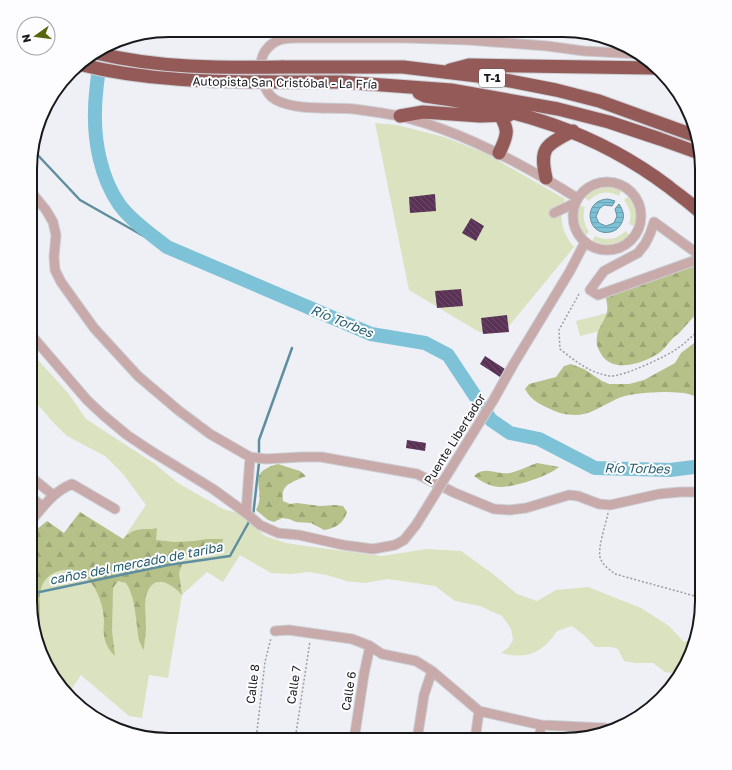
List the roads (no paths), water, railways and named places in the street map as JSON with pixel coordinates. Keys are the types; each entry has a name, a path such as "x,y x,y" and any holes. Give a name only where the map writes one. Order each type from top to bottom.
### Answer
{"highway":[{"name":"Autopista San Cristóbal - La Fría","path":"103,55 134,62 179,66 222,68 403,67 494,78 599,101 690,134"},
{"path":"443,72 469,65 648,68"},
{"name":"Autopista San Cristóbal - La Fría","path":"86,66 136,76 179,80 222,82 342,82 408,87 425,96 473,103 499,112 516,114 540,120 572,131 625,157 653,176 695,209"},
{"path":"408,87 451,90 558,109 609,122 693,150"},
{"path":"400,116 423,112 499,112 506,126 506,139 499,153"},
{"path":"546,178 542,162 544,150 552,142 572,131"}],"street":[{"path":"315,37 285,38 276,41 262,55 262,80 265,89 275,100 296,106 354,109 400,116 454,134 499,153 546,178 576,201"},
{"path":"435,37 547,46 584,51 626,53"},
{"path":"609,181 624,186 632,192 640,207 640,223 636,233 630,242 616,249 600,249 585,242 578,234 574,224 572,214 576,201 584,190 598,182 609,181"},
{"path":"37,199 53,222 56,235 54,257 55,270 61,282 94,328 138,376 178,410 210,434 250,457 266,459 302,456 321,457 418,474 455,493 494,508 510,510 526,508 569,495 578,496 599,504 610,505 659,494 695,492"},
{"path":"554,213 576,201"},
{"path":"695,253 654,222 648,239 638,252 604,271 590,290 598,296 695,261"},
{"path":"636,233 648,239"},
{"name":"Puente Libertador","path":"37,342 87,400 127,435 212,489 260,525 278,533 343,545 373,549 395,545 404,540 416,525 570,271 585,242"},
{"path":"246,513 250,457"},
{"path":"37,482 53,495"},
{"path":"37,514 62,487 72,484 115,509"},
{"path":"37,502 43,507"},
{"path":"275,631 289,630 352,639 370,646 382,654 416,661 432,671 479,711 541,725 595,729"},
{"name":"Calle 6","path":"355,733 370,646"},
{"path":"418,733 424,695 432,671"},
{"path":"476,733 479,711"},
{"path":"539,733 541,725"}],"water":[{"path":"608,199 615,201 612,206 604,205 599,209 596,217 599,223 606,226 614,223 617,216 615,209 619,204 623,218 620,226 616,230 602,232 596,229 592,224 590,218 591,211 594,205 599,201"}],"waterway":[{"name":"Río Torbes","path":"100,57 95,123 97,147 103,171 113,194 129,216 167,247 371,334 425,343 448,355 491,420 510,433 539,439 595,468 670,470 695,467"},
{"path":"38,155 80,200 140,234 167,247"},
{"name":"caños del mercado de tariba","path":"259,453 259,440 292,348"},
{"name":"caños del mercado de tariba","path":"253,516 259,463"},
{"name":"caños del mercado de tariba","path":"37,593 168,565 230,556 250,520"}]}
